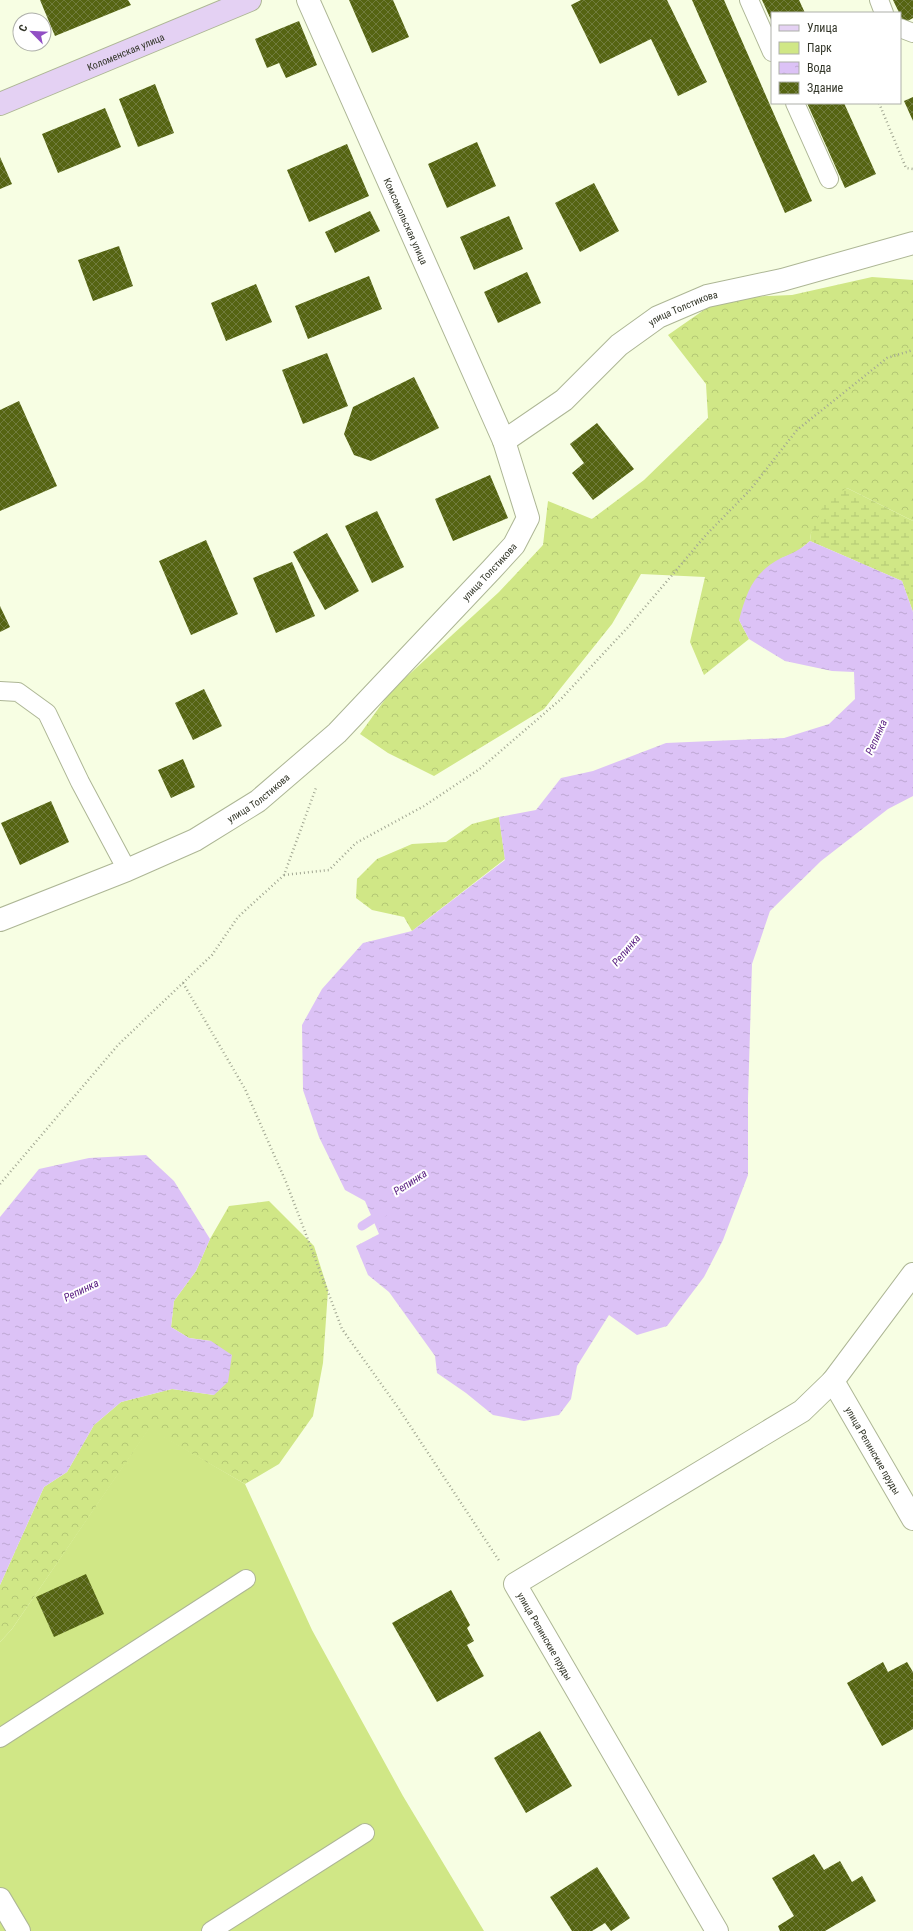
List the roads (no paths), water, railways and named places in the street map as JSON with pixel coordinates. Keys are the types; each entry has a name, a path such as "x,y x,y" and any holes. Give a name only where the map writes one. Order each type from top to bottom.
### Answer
{"street":[{"name":"Коломенская улица","path":"0,104 250,0"},
{"name":"Комсомольская улица","path":"308,0 504,441"},
{"name":"улица Толстикова","path":"0,920 127,870 195,840 258,801 337,733 514,545 528,518 504,441 564,400 619,346 658,317 707,296 782,280 913,243"},
{"name":"улица Репинские пруды","path":"717,1931 514,1584 802,1411 833,1381 913,1274"},
{"name":"улица Репинские пруды","path":"833,1381 913,1519"},
{"path":"0,1899 19,1931"}],"lane":[{"path":"749,0 771,50"},
{"path":"879,0 884,12"},
{"path":"901,28 913,33"},
{"path":"795,104 829,179"},
{"path":"0,691 18,692 47,713 80,782 127,870"},
{"path":"0,1738 246,1579"},
{"path":"211,1931 365,1833"}],"water":[{"path":"810,541 902,581 913,612 913,796 888,809 821,861 770,911 752,964 748,1099 748,1175 723,1240 704,1277 667,1326 637,1335 609,1315 577,1366 571,1399 559,1415 524,1421 493,1415 466,1393 437,1373 435,1356 389,1292 368,1275 356,1246 379,1234 365,1201 345,1190 319,1137 303,1090 302,1025 322,989 363,943 412,931 505,860 499,817 536,810 561,778 593,771 666,743 784,738 829,724 855,699 854,672 832,671 785,661 749,639 739,620 752,584 764,570 781,558 803,547"},
{"path":"146,1155 174,1181 210,1239 196,1271 174,1301 171,1327 189,1338 211,1341 232,1355 228,1382 214,1395 172,1389 121,1402 94,1425 67,1472 44,1487 0,1585 0,1217 39,1169 89,1158"}],"waterway":[{"name":"Репинка","path":"362,1226 384,1212"}]}
